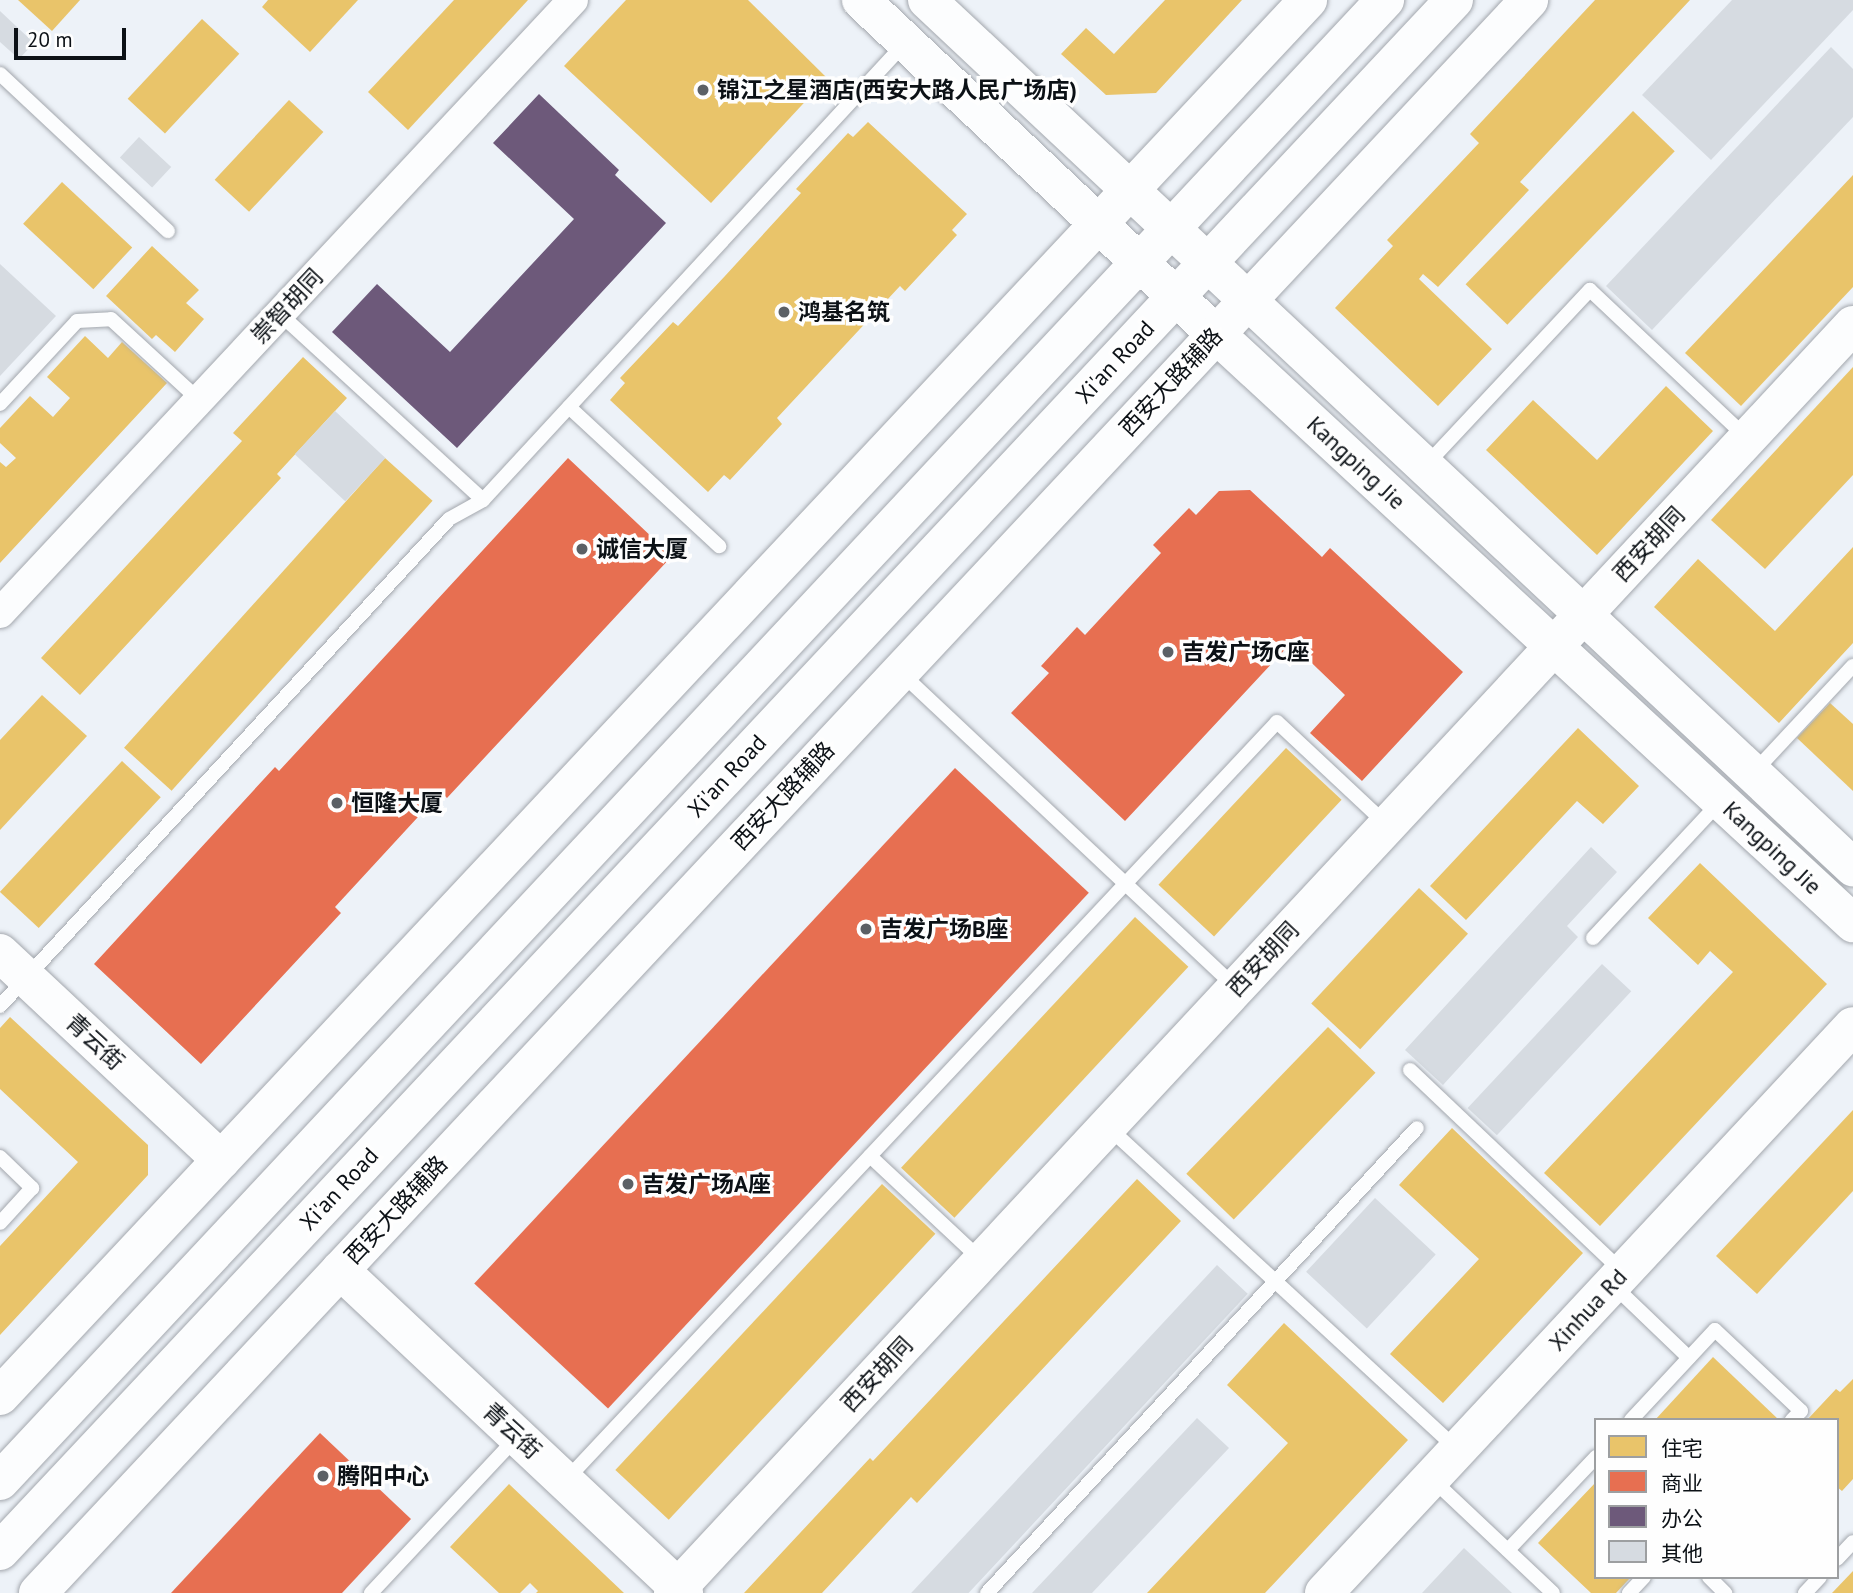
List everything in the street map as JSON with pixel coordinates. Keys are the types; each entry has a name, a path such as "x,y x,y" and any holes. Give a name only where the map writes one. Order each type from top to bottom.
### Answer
{"street":[{"name":"崇智胡同","path":"0,613 573,0"},
{"name":"Kangping Jie","path":"861,0 1216,334 1853,923"},
{"name":"Kangping Jie","path":"927,0 1853,867"},
{"path":"0,1396 1308,0"},
{"path":"0,1481 1385,0"},
{"name":"Xi'an Road","path":"0,1551 1454,0"},
{"name":"西安大路辅路","path":"38,1593 1529,0"},
{"name":"西安胡同","path":"678,1591 1853,324"},
{"name":"青云街","path":"13,966 221,1160"},
{"name":"Xinhua Rd","path":"1324,1593 1853,1026"},
{"name":"青云街","path":"341,1270 678,1591"}],"lane":[{"path":"0,1006 13,966 449,519 483,500 906,42"},
{"path":"0,74 168,231"},
{"path":"1425,467 1590,290 1747,439"},
{"path":"280,314 483,500"},
{"path":"0,404 77,321 111,319 199,400"},
{"path":"569,407 719,546"},
{"path":"1753,773 1853,666"},
{"path":"900,671 1236,988"},
{"path":"565,1481 1277,722 1387,825"},
{"path":"1593,938 1721,801"},
{"path":"1410,1070 1618,1278 1689,1358"},
{"path":"1107,1126 1458,1450"},
{"path":"987,1593 1260,1301 1274,1280 1418,1128"},
{"path":"870,1156 982,1261"},
{"path":"0,1157 32,1188 0,1223"},
{"path":"1633,1418 1715,1330 1801,1410 1794,1418"},
{"path":"370,1593 518,1436"},
{"path":"1508,1550 1594,1459"},
{"path":"1431,1478 1553,1593"},
{"path":"1839,1557 1853,1542"},
{"path":"1629,1593 1642,1579"},
{"path":"1711,1579 1726,1593"},
{"path":"1805,1593 1818,1579"}],"building: 住宅":[{"path":"18,0 80,0 52,31"},
{"path":"268,0 358,0 310,52 262,7"},
{"path":"454,0 528,0 408,130 368,92"},
{"name":"锦江之星酒店(西安大路人民广场店)","path":"626,0 748,0 827,78 711,203 564,66"},
{"path":"1165,0 1242,0 1156,93 1106,95 1061,54 1086,28 1114,54"},
{"path":"1595,0 1690,0 1520,182 1529,190 1438,287 1423,274 1419,279 1492,349 1438,406 1335,308 1393,246 1387,240 1479,143 1470,134"},
{"path":"202,19 239,54 165,133 128,99"},
{"path":"289,100 323,132 249,212 215,180"},
{"path":"1633,111 1675,151 1507,325 1466,284"},
{"name":"鸿基名筑","path":"868,122 967,214 952,230 957,235 905,291 900,286 777,418 782,424 730,480 724,475 708,492 610,400 625,383 620,378 673,322 678,326 725,276 801,193 796,189 848,133 853,137"},
{"path":"1853,175 1853,287 1741,406 1685,353"},
{"path":"62,182 132,247 93,289 23,224"},
{"path":"152,246 199,290 186,303 204,319 175,352 156,335 152,339 106,296"},
{"path":"85,336 108,358 122,342 167,383 0,563 0,462 6,467 16,458 0,443 0,428 30,396 53,417 70,398 47,377"},
{"path":"303,357 347,398 277,474 281,478 80,695 41,658 242,441 233,433"},
{"path":"1853,367 1853,475 1765,569 1711,520"},
{"path":"1666,386 1713,431 1597,555 1486,450 1533,400 1597,460"},
{"path":"385,458 433,501 172,791 124,748"},
{"path":"1853,547 1853,643 1779,723 1654,607 1698,559 1775,631"},
{"path":"42,695 87,736 0,830 0,740"},
{"path":"1830,703 1853,724 1853,791 1797,738"},
{"path":"1578,728 1639,786 1603,824 1577,801 1466,920 1430,886"},
{"path":"1286,748 1342,800 1214,937 1158,885"},
{"path":"122,761 161,797 39,928 0,892"},
{"path":"1700,863 1827,984 1600,1226 1544,1173 1733,972 1710,951 1698,965 1648,918"},
{"path":"1419,888 1468,934 1360,1049 1311,1004"},
{"path":"1135,917 1188,967 954,1218 901,1168"},
{"path":"10,1017 148,1145 148,1175 0,1335 0,1246 78,1162 0,1089 0,1028"},
{"path":"1328,1027 1375,1073 1234,1220 1186,1174"},
{"path":"1853,1110 1853,1191 1757,1294 1716,1256"},
{"path":"1452,1128 1583,1253 1443,1403 1390,1354 1479,1259 1399,1185"},
{"path":"1137,1179 1181,1221 917,1503 911,1497 822,1593 744,1593 870,1458 873,1461"},
{"path":"882,1184 935,1234 669,1520 615,1470"},
{"path":"1284,1323 1408,1440 1265,1593 1147,1593 1288,1443 1227,1385"},
{"path":"1713,1357 1777,1418 1657,1418"},
{"path":"1853,1379 1853,1479 1842,1491 1839,1489 1839,1418 1809,1418 1836,1389 1840,1392"},
{"path":"509,1484 624,1593 536,1593 538,1591 530,1583 520,1593 499,1593 450,1547"},
{"path":"1594,1484 1594,1579 1629,1579 1616,1593 1591,1593 1538,1543"},
{"path":"1853,1571 1853,1593 1832,1593"}],"building: 商业":[{"path":"568,458 672,556 447,798 441,792 335,907 341,913 201,1064 94,964 275,767 279,771"},
{"name":"吉发广场C座","path":"1250,490 1322,557 1330,548 1463,672 1362,781 1310,733 1345,695 1291,643 1125,821 1011,713 1049,673 1041,666 1077,627 1085,635 1161,553 1153,545 1189,508 1196,515 1219,491"},
{"path":"955,768 1089,893 608,1408 474,1284"},
{"name":"腾阳中心","path":"320,1433 411,1519 342,1593 171,1593"}],"building: 办公":[{"path":"539,94 619,170 615,175 666,223 457,448 332,332 377,284 450,352 574,219 493,143"}],"building: 其他":[{"path":"1732,0 1853,0 1853,10 1711,160 1642,95"},
{"path":"0,11 34,43 19,59 0,42"},
{"path":"1831,47 1853,69 1853,117 1652,330 1606,286"},
{"path":"139,137 171,167 152,187 120,157"},
{"path":"0,264 56,316 0,376"},
{"path":"335,411 385,458 345,501 295,454"},
{"path":"1591,847 1617,872 1567,926 1578,937 1443,1085 1405,1050"},
{"path":"1602,964 1631,991 1497,1135 1468,1108"},
{"path":"1375,1198 1436,1255 1367,1328 1306,1272"},
{"path":"1217,1265 1248,1294 969,1593 911,1593"},
{"path":"1197,1418 1229,1448 1092,1593 1032,1593"},
{"path":"1464,1548 1512,1593 1422,1593"}],"place":[{"name":"锦江之星酒店(西安大路人民广场店)","path":"703,90"},
{"name":"鸿基名筑","path":"784,312"},
{"name":"诚信大厦","path":"582,549"},
{"name":"吉发广场C座","path":"1168,652"},
{"name":"恒隆大厦","path":"337,803"},
{"name":"吉发广场B座","path":"866,929"},
{"name":"吉发广场A座","path":"628,1184"},
{"name":"腾阳中心","path":"323,1476"}]}
